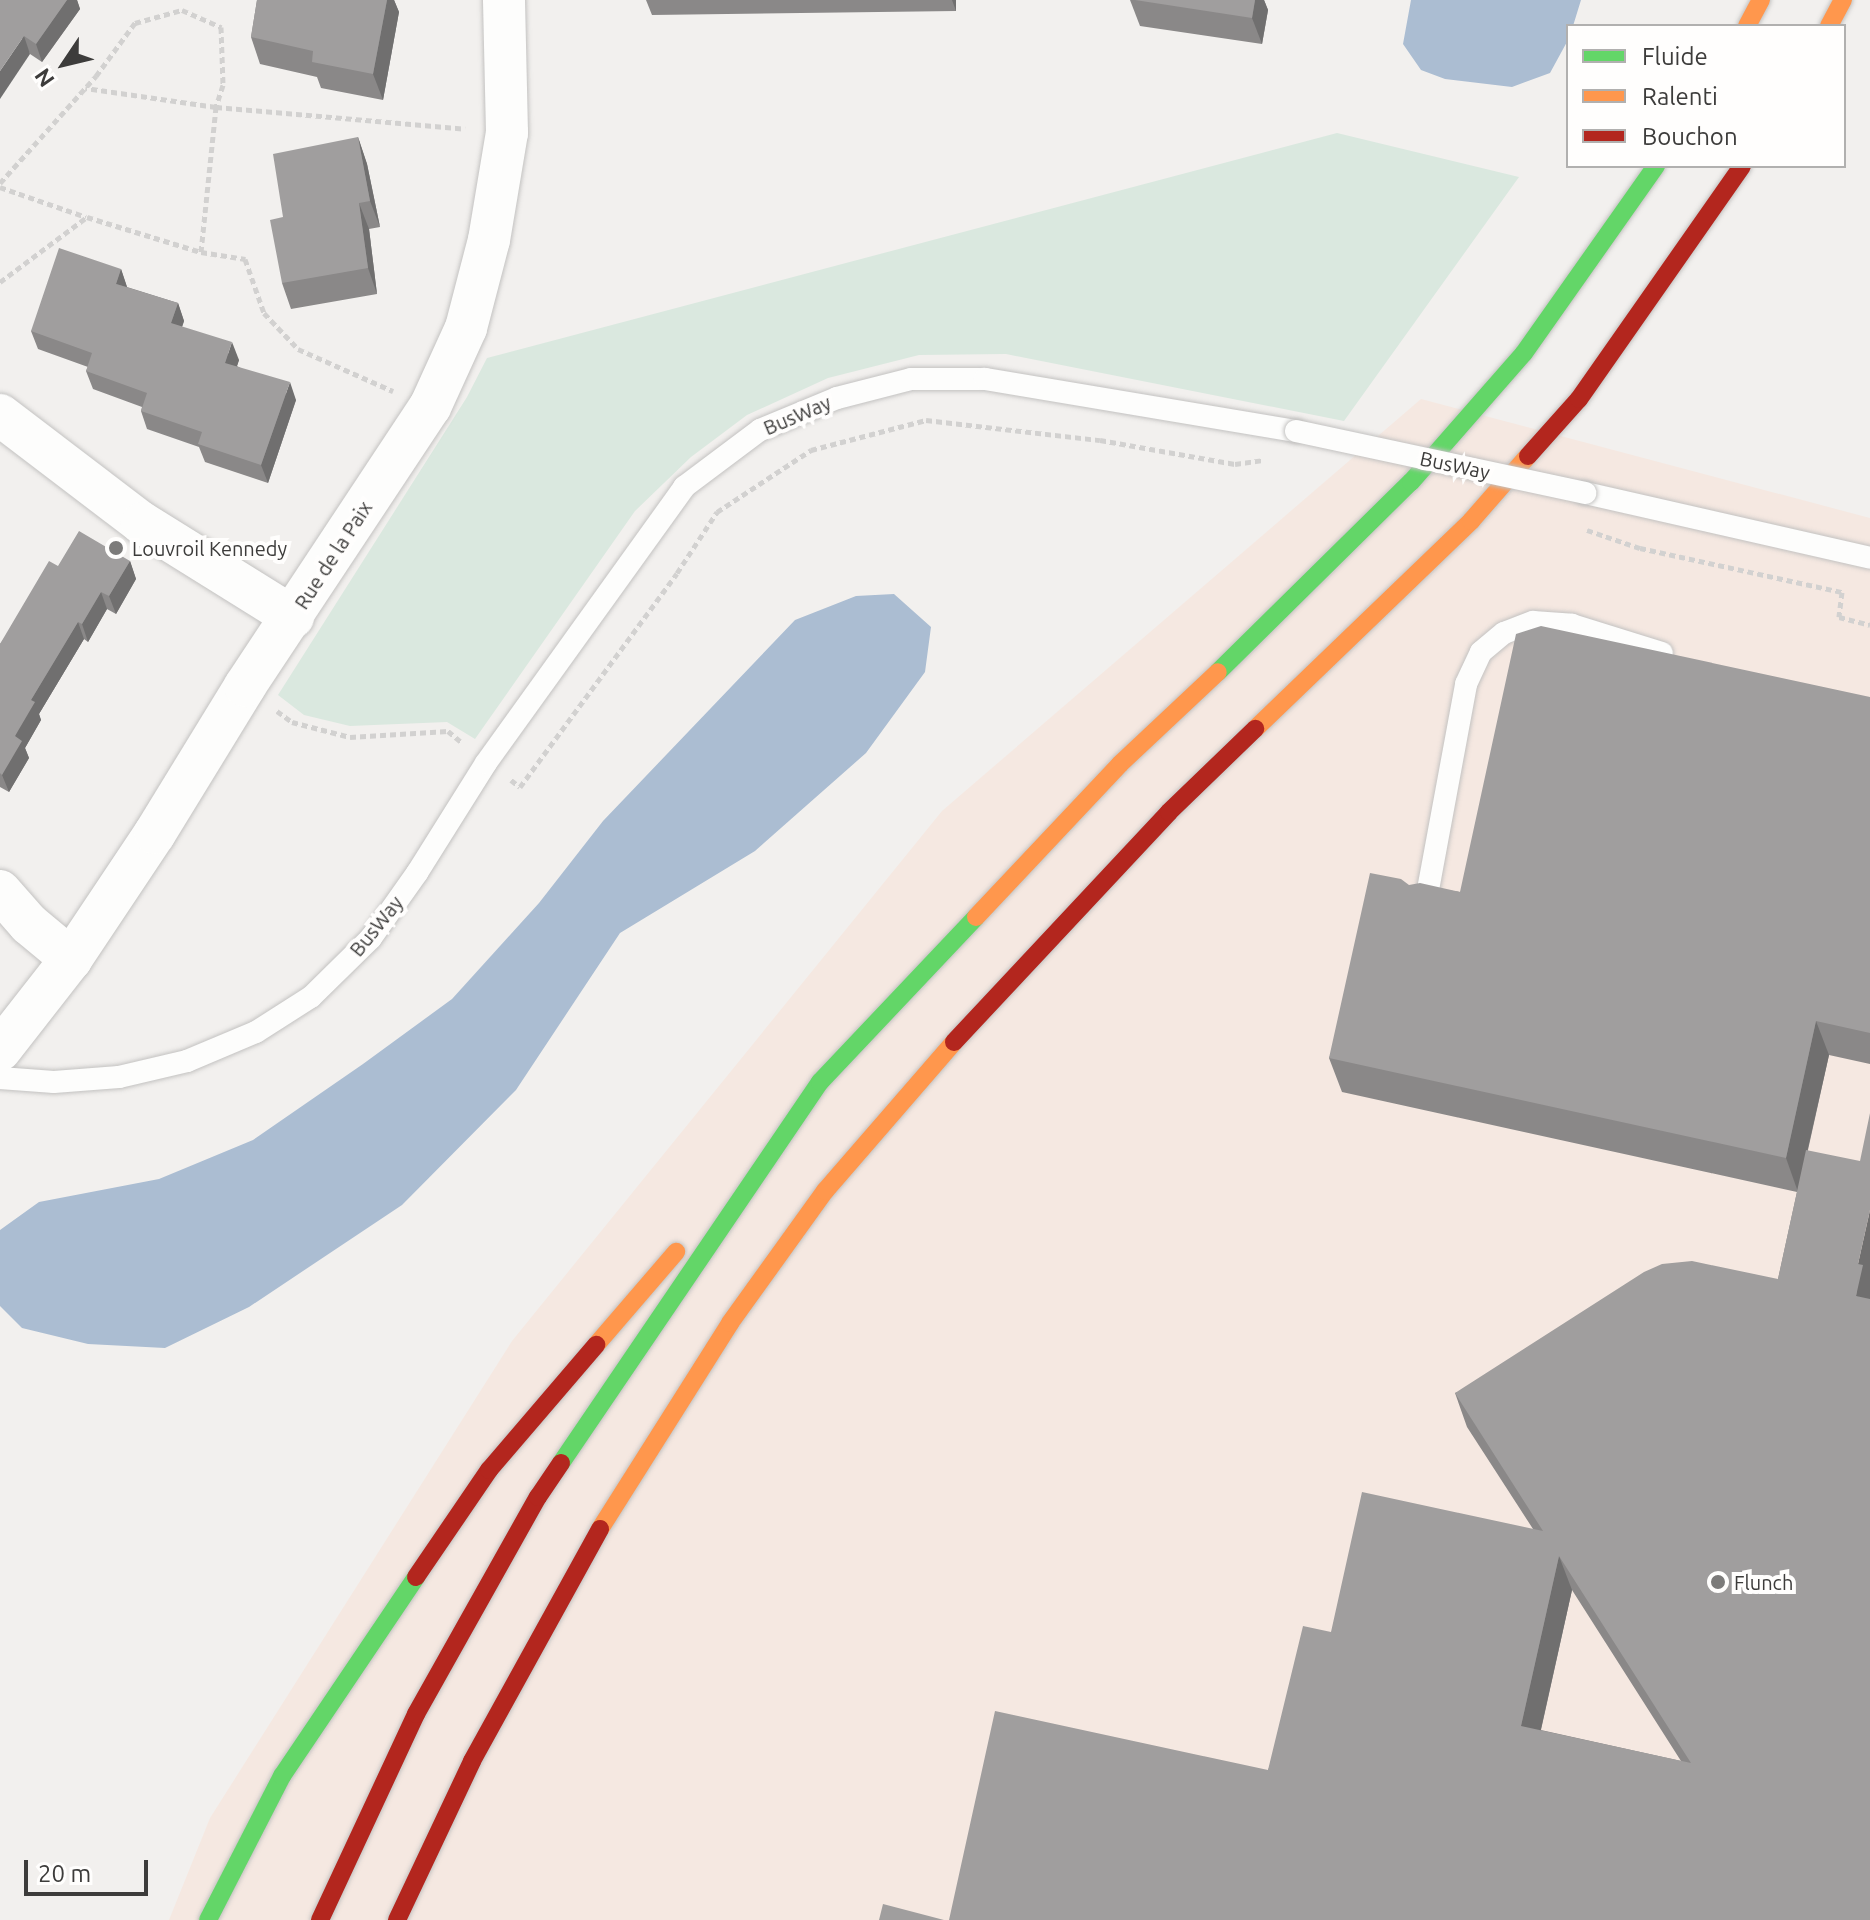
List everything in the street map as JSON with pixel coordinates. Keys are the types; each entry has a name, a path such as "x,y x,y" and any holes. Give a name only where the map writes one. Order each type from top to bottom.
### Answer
{"highway":[{"path":"1748,24 1761,0"},
{"path":"1830,24 1843,0"},
{"path":"706,1216 820,1082 1120,764 1282,612 1411,482 1524,353 1655,168"},
{"path":"397,1920 472,1761 589,1547 730,1323 825,1191 1004,985 1169,812 1471,521 1501,488 1579,399 1741,168"},
{"path":"320,1920 416,1714 538,1497 820,1082"},
{"path":"208,1920 282,1776 489,1470 685,1240"}],"street":[{"name":"Rue de la Paix","path":"7,1029 71,959 155,833 245,686 430,407 466,328 489,240 507,133 504,0"},
{"path":"0,415 142,523 293,617"},
{"path":"0,891 29,924 71,959"}],"lane":[{"name":"BusWay","path":"0,1078 54,1082 106,1078 187,1061 256,1032 311,997 371,938 417,873 486,763 684,487 760,430 824,403 911,379 985,379 1296,431 1870,558"},
{"path":"1425,906 1466,684 1481,652 1504,633 1533,622 1572,625 1640,648 1686,658"},
{"path":"1551,645 1577,643 1640,648"}],"path":[{"path":"201,252 216,107 223,85 221,27 182,10 135,23 85,88 0,185 87,217 201,252 245,259 264,313 298,349 430,407"},
{"path":"85,88 216,107 507,133"},
{"path":"0,282 87,217"},
{"path":"245,686 292,722 350,737 448,731 520,787 677,573 717,512 811,450 926,420 1100,440 1235,464 1266,459"},
{"path":"1581,528 1640,548 1842,592 1839,617 1870,625"}],"shaded area":[{"path":"1337,133 1519,177 1344,421 1006,354 919,355 828,378 747,415 691,457 635,511 475,739 447,722 350,726 304,715 278,695 467,397 487,358"},
{"path":"1421,399 1870,518 1870,1920 169,1920 210,1818 512,1341 942,811"}],"water":[{"path":"1411,0 1581,0 1574,24 1566,24 1566,44 1550,73 1512,87 1445,79 1421,70 1403,44"},
{"path":"894,594 931,627 925,672 866,753 755,851 620,933 516,1090 402,1205 249,1307 165,1348 88,1344 22,1328 0,1306 0,1230 39,1202 159,1179 253,1140 363,1064 452,999 539,903 603,821 795,620 856,596"}],"building":[{"path":"0,0 67,0 36,44 24,36 0,71"},
{"path":"257,0 387,0 373,74 312,62 313,51 251,37"},
{"path":"1135,0 1255,0 1252,18"},
{"path":"358,137 370,201 359,203 368,268 282,283 270,220 283,217 273,154"},
{"path":"59,248 121,269 116,284 178,303 171,323 232,342 225,363 290,382 261,465 198,444 202,432 141,411 147,393 86,371 92,353 31,331"},
{"path":"79,531 130,561 109,596 101,592 82,624 78,622 31,700 35,702 15,736 22,741 2,775 0,644 49,561 58,566"},
{"path":"1541,626 1870,697 1870,1033 1816,1021 1786,1158 1329,1058 1370,873 1401,879 1409,885 1420,883 1460,892 1516,634"},
{"path":"1870,1113 1870,1210 1858,1264 1863,1265 1856,1296 1870,1299 1870,1920 949,1920 995,1711 1268,1770 1303,1626 1331,1632 1362,1492 1543,1531 1455,1393 1644,1272 1662,1264 1692,1261 1778,1279 1806,1150 1860,1161","holes":["1559,1556 1691,1763 1521,1726"]},
{"path":"883,1904 944,1920 879,1920"}],"traffic: fast":[{"path":"1218,672 1411,482 1524,353 1655,168"},
{"path":"561,1463 820,1082 976,917"},
{"path":"208,1920 282,1776 416,1577"}],"traffic: slow":[{"path":"1748,24 1761,0"},
{"path":"1830,24 1843,0"},
{"path":"1255,729 1471,521 1528,456"},
{"path":"976,917 1120,764 1218,672"},
{"path":"600,1529 730,1323 825,1191 954,1042"},
{"path":"596,1345 676,1252"}],"traffic: jam":[{"path":"1528,456 1579,399 1741,168"},
{"path":"954,1042 1169,812 1255,729"},
{"path":"416,1577 489,1470 596,1345"},
{"path":"320,1920 416,1714 538,1497 561,1463"},
{"path":"397,1920 472,1761 600,1529"}],"place":[{"name":"Louvroil Kennedy","path":"116,548"},
{"name":"Flunch","path":"1718,1582"}]}
